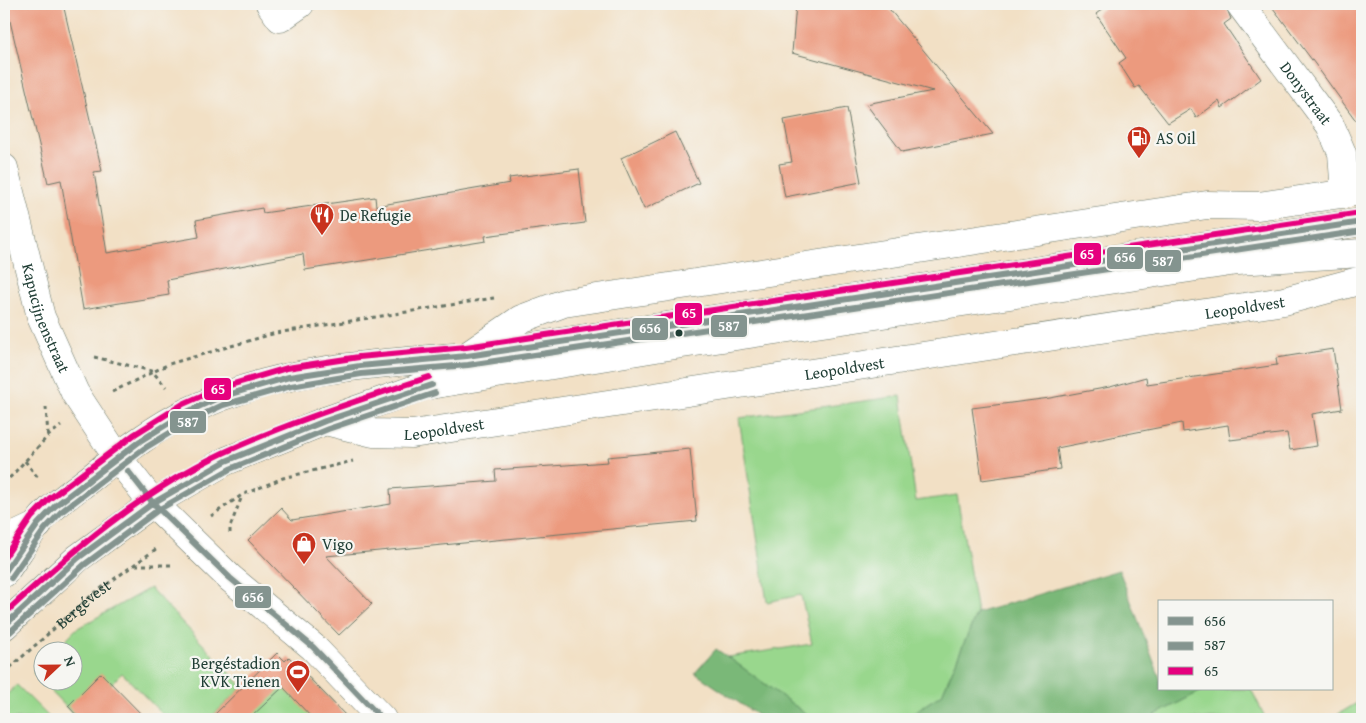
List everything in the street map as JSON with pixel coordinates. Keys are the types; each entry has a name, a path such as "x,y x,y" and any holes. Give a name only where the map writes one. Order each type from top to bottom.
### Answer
{"street":[{"path":"270,4 280,18 300,4"},
{"name":"Donystraat","path":"1240,4 1330,125 1342,153 1354,192"},
{"name":"Kapucijnenstraat","path":"4,168 41,317 75,393 117,457 153,503 230,578 313,647 382,719"},
{"path":"467,356 521,319 564,303 1208,205 1258,206 1354,192"},
{"path":"4,573 44,517 117,457 186,412 256,385 294,375 364,365 467,356 1362,222"},
{"path":"4,626 78,558 153,503 226,461 325,421 424,386 653,348 1237,261 1362,253"},
{"name":"Leopoldvest","path":"325,421 373,433 412,434 1284,301 1362,280"},
{"path":"4,541 38,525"}],"path":[{"path":"90,354 98,359 152,371 169,392"},
{"path":"4,484 25,461"},
{"name":"Bergévest","path":"4,673 92,595 117,576"}],"green space":[{"path":"901,396 916,501 957,495 977,613 942,694 908,716 894,719 813,719 728,657 812,644 801,595 767,602 739,418"},
{"path":"1119,570 1158,673 1158,690 1203,690 1147,719 894,719 908,716 942,694 977,613"},
{"path":"150,588 243,687 209,719 167,719 122,673 109,686 141,719 78,719 50,690 82,690 82,640 65,640 76,629"},
{"path":"716,649 813,719 763,719 695,673"},
{"name":"Bergéstadion KVK Tienen","path":"299,667 349,719 245,719"},
{"path":"17,685 51,719 4,719 4,697"},
{"path":"1203,690 1252,690 1266,719 1147,719"},
{"path":"1362,700 1362,719 1330,719"}],"building":[{"path":"6,4 63,4 102,171 94,172 107,253 199,237 196,220 262,208 263,213 375,197 376,206 510,183 509,178 579,169 585,223 485,236 486,241 305,270 303,254 167,280 169,295 83,309 61,180 48,183"},
{"path":"796,4 885,4 993,134 902,152 866,104 933,91 792,53"},
{"path":"1109,4 1225,4 1231,19 1224,24 1261,79 1222,108 1219,101 1196,118 1191,109 1168,123 1139,86 1135,88 1119,63 1126,58 1096,14"},
{"path":"1270,4 1362,4 1362,129 1315,64"},
{"path":"847,108 861,182 785,197 779,164 792,162 784,120"},
{"path":"675,132 699,183 644,209 621,158"},
{"path":"1333,349 1342,409 1312,414 1317,446 1290,450 1287,433 1230,440 1228,425 1183,432 1182,423 1057,448 1060,469 982,480 972,408 1050,398 1110,387 1146,377 1147,384 1277,365 1276,358"},
{"path":"690,449 697,521 326,556 372,604 339,635 248,540 281,508 292,520 391,504 390,489 496,481 495,470 608,462 607,457"},
{"path":"277,653 285,661 289,657 349,719 313,719 283,687 249,719 210,719"},
{"path":"101,673 146,719 80,719 68,706"}],"transit line":[{"name":"65","path":"4,558 31,518 49,499 135,434 183,404 217,389 287,368 359,357 466,347 1361,213"},
{"name":"656","path":"4,573 38,524 55,506 140,441 187,412 220,397 289,377 360,366 467,356 1362,222"},
{"name":"587","path":"11,578 45,529 61,512 145,448 191,420 223,405 291,386 361,374 468,365 1362,231"},
{"name":"65","path":"4,614 107,525 163,486 192,469 273,431 429,377"},
{"name":"656","path":"4,626 78,558 153,503 226,461 325,421 432,385"},
{"name":"587","path":"10,632 84,565 158,510 230,469 328,429 435,393"},
{"name":"656","path":"128,471 153,503 230,578 313,647 382,719"}],"place":[{"name":"AS Oil","path":"1139,159"},
{"name":"De Refugie","path":"322,236"},
{"name":"Vigo","path":"304,565"},
{"name":"Bergéstadion KVK Tienen","path":"298,693"}]}
